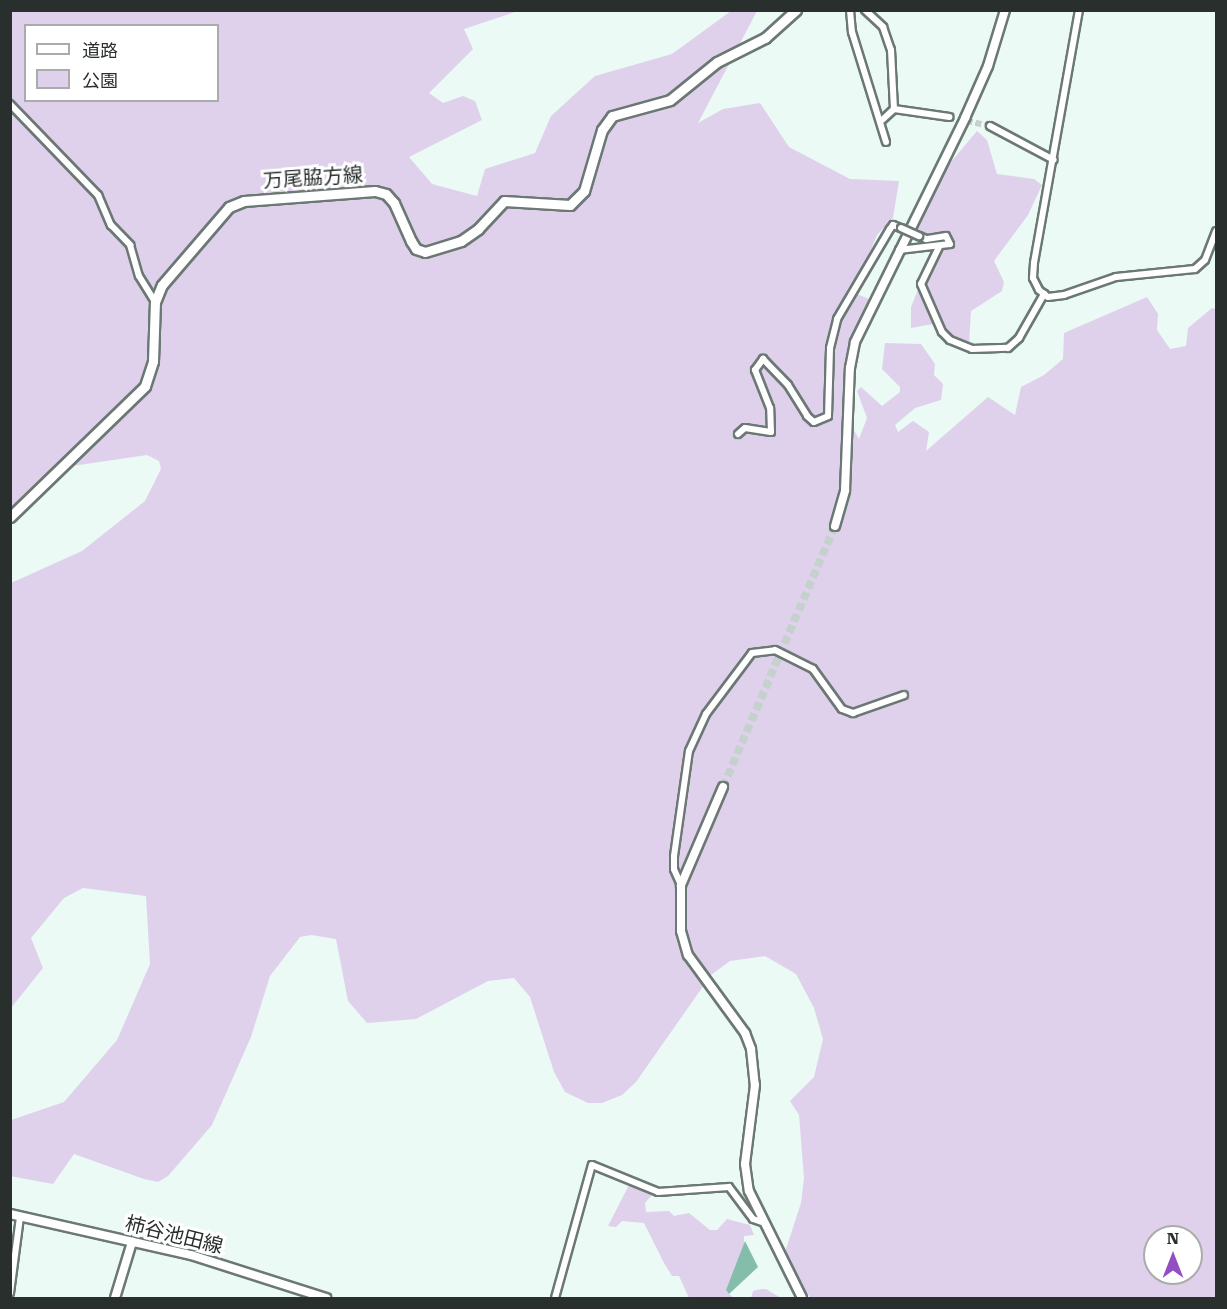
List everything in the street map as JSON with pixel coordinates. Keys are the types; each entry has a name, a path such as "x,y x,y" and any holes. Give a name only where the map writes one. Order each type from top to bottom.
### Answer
{"main road":[{"name":"万尾脇方線","path":"10,517 145,386 153,361 155,302 162,285 199,237 229,207 244,201 375,191 394,203 411,241 417,249 425,252 461,241 478,229 504,201 570,205 584,191 605,123 612,116 670,100 717,62 765,38 795,10"},
{"name":"柿谷池田線","path":"15,1215 256,1273 326,1299"}],"street":[{"path":"850,10 852,32 882,120 886,142"},
{"path":"865,10 889,37 894,109"},
{"path":"835,526 845,490 850,368 855,342 965,118 988,66 1005,10"},
{"path":"1044,294 1033,278 1034,263 1079,10"},
{"path":"10,104 98,195 111,225 130,245 140,276 155,302"},
{"path":"882,120 894,109"},
{"path":"894,109 949,117"},
{"path":"990,126 1054,160"},
{"path":"738,434 745,428 771,432 770,408 755,370 763,359 788,385 807,416 814,422 828,416 830,348 837,319 890,229 893,225 926,239 946,236 950,244 899,250"},
{"path":"1044,294 1064,295 1116,277 1195,269 1205,260 1216,231"},
{"path":"939,247 921,284 942,332 950,340 972,349 1008,348 1019,338 1044,294"},
{"path":"681,885 674,869 674,856 689,751 706,714 752,653 775,650 813,669 842,710 853,713 904,695"},
{"path":"723,787 681,885 681,931 688,955 745,1033 750,1049 755,1085 745,1164 749,1191 762,1222 802,1299"},
{"path":"558,1298 592,1165 658,1192 729,1187 753,1219 762,1222"},
{"path":"10,1293 15,1215"},
{"path":"115,1299 132,1242"}],"green space":[{"path":"11,11 518,11 464,29 473,49 429,93 443,103 463,96 475,101 482,120 409,157 432,184 477,196 485,169 535,153 551,116 595,76 672,54 731,11 757,11 698,123 723,109 760,103 789,147 850,179 899,181 893,218 877,235 867,260 847,290 869,299 848,345 843,412 859,439 867,418 857,391 861,387 882,406 900,392 900,387 882,369 885,343 921,344 935,364 934,375 943,384 941,400 915,408 895,425 898,432 913,421 929,432 926,451 988,397 1015,415 1021,387 1044,375 1063,359 1064,333 1147,297 1158,314 1157,330 1170,349 1186,346 1188,328 1212,308 1216,309 1216,1298 810,1298 785,1252 801,1203 804,1178 799,1115 790,1101 814,1077 823,1039 814,1008 796,974 765,956 730,961 711,975 636,1082 622,1095 602,1103 588,1103 565,1092 554,1072 530,997 514,978 488,981 416,1019 367,1023 348,1001 336,939 311,935 300,937 270,976 251,1037 212,1125 168,1176 158,1182 144,1179 74,1154 53,1184 10,1176 11,1120 64,1102 117,1040 150,964 146,896 83,888 64,898 31,938 43,968 11,1008 11,583 82,551 145,501 161,469 159,461 147,455 72,466 20,506 11,506"},
{"path":"977,131 987,140 997,174 1034,179 1042,185 1028,215 994,261 1004,282 1002,291 971,311 969,345 953,339 933,324 911,328 911,307 931,257 938,261 939,253 953,243 951,232 928,235 914,230 946,168"},
{"path":"631,1181 654,1193 645,1203 646,1212 669,1211 674,1216 689,1213 710,1230 717,1230 727,1219 750,1225 754,1235 744,1236 744,1248 726,1290 733,1298 689,1298 679,1276 672,1276 664,1263 644,1223 622,1221 616,1227 608,1226"},
{"path":"766,1289 781,1298 751,1298 753,1291"}],"shaded area":[{"path":"745,1241 758,1267 729,1294 726,1290"}],"tunnel":[{"path":"949,117 990,126"},
{"path":"723,787 835,526"}]}
